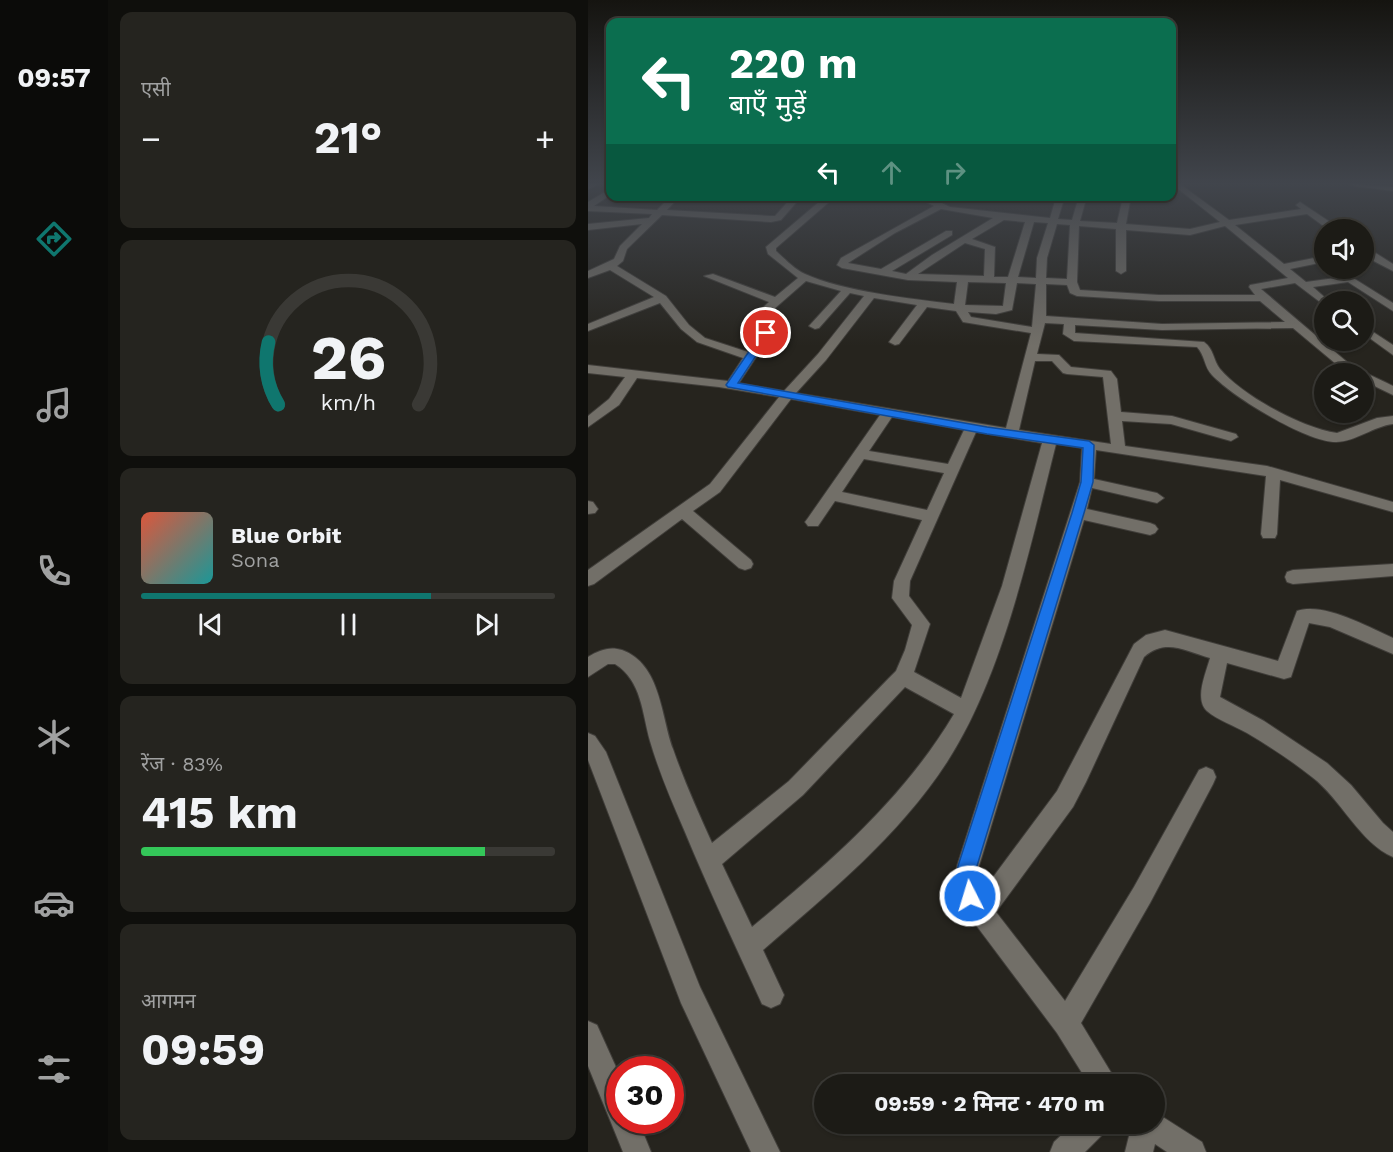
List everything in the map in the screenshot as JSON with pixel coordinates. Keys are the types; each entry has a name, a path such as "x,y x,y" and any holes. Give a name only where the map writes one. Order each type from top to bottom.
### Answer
{"street":[{"path":"588,275 613,265 621,258 623,248 634,238"},
{"path":"783,238 771,248 771,252 804,278 847,290 924,303 1005,311 1008,308 1012,279 1025,238"},
{"path":"881,238 841,263 847,267 908,277 1072,282"},
{"path":"882,273 940,238"},
{"path":"908,277 968,238"},
{"path":"1011,434 1040,319 1042,258 1048,238"},
{"path":"1074,238 1072,282 1074,291 1081,294 1263,298"},
{"path":"1121,238 1121,272"},
{"path":"1245,238 1314,293"},
{"path":"964,240 990,247 989,279"},
{"path":"1374,256 1393,268"},
{"path":"597,261 613,265 662,298 685,327 700,340 752,357"},
{"path":"1282,267 1314,261"},
{"path":"709,276 776,301"},
{"path":"731,385 766,333 759,319 767,308 804,278"},
{"path":"963,278 960,308 970,322 1037,331"},
{"path":"1341,363 1263,298 1254,287 1350,279 1393,308"},
{"path":"815,326 847,290"},
{"path":"588,579 705,497 724,480 789,393 842,334 871,294"},
{"path":"588,328 662,298"},
{"path":"895,342 924,303"},
{"path":"1040,319 1162,327 1296,324"},
{"path":"1070,321 1069,334 1074,338 1200,344 1204,346 1212,368 1238,390 1283,417 1331,437 1338,438 1393,420"},
{"path":"1374,337 1393,351"},
{"path":"1030,357 1055,358 1070,371 1107,374 1111,379 1119,450"},
{"path":"588,369 789,393 1011,434 1273,473 1393,507"},
{"path":"588,423 614,402 634,373"},
{"path":"1374,381 1393,391"},
{"path":"813,522 889,412"},
{"path":"1115,416 1172,420 1231,437"},
{"path":"709,861 796,788 903,676 914,650 921,624 919,619 902,603 900,592 902,581 972,427"},
{"path":"748,946 857,853 938,757 965,710 997,633 1015,575 1050,440"},
{"path":"1089,445 1087,482 968,866 966,882 981,913 1066,1024 1098,1074"},
{"path":"861,454 952,469"},
{"path":"1269,534 1273,473"},
{"path":"1087,482 1156,498"},
{"path":"832,495 930,516"},
{"path":"684,512 746,564"},
{"path":"1078,513 1150,529"},
{"path":"1293,577 1393,570"},
{"path":"981,913 1065,799 1079,775 1137,652 1155,639 1165,638 1284,671 1303,616 1307,614 1321,617 1393,646"},
{"path":"588,669 608,654 621,657 635,668 643,682 661,746 709,861 771,995"},
{"path":"1220,654 1210,697 1213,704 1257,728 1320,770 1344,792 1375,831 1393,846"},
{"path":"903,676 965,710"},
{"path":"588,742 598,759 690,994 766,1152"},
{"path":"1066,1024 1142,895 1206,777"},
{"path":"588,1034 606,1077"},
{"path":"630,1134 637,1152"},
{"path":"1064,1152 1083,1134"},
{"path":"1139,1152 1144,1134"},
{"path":"1165,1134 1192,1152"}],"route":[{"path":"766,333 762,343 731,385 789,393 987,430 1089,445 1087,482 968,866 966,882 970,896"}]}
